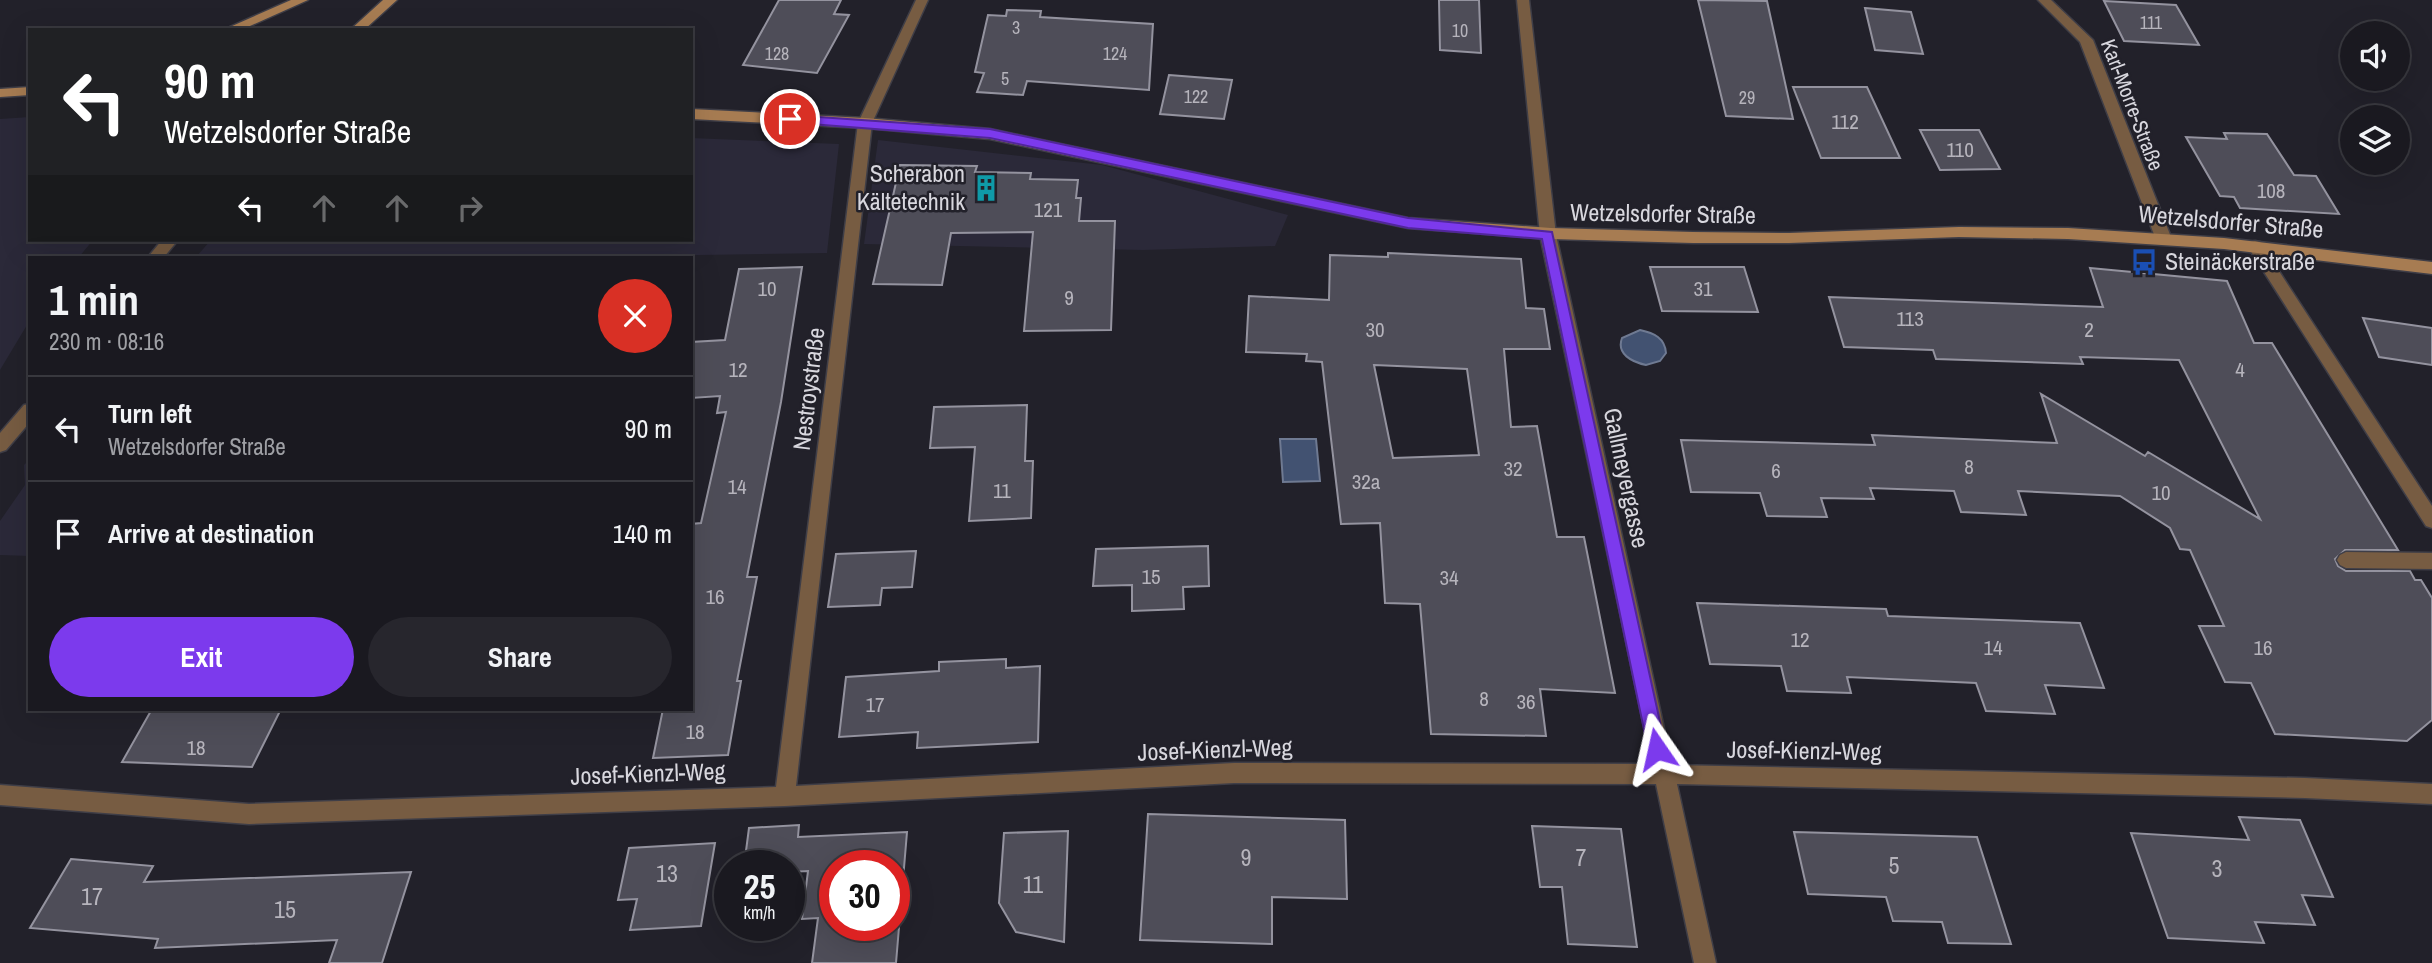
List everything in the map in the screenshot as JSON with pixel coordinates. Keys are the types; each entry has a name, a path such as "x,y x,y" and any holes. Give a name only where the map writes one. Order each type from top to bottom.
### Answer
{"main road":[{"path":"234,28 302,0"},
{"path":"358,28 391,0"},
{"path":"0,93 28,91"},
{"name":"Wetzelsdorfer Straße","path":"693,114 865,123 1029,140 1408,223 1548,235 1712,238 1999,232 2163,237 2432,268"}],"street":[{"name":"Nestroystraße","path":"785,796 865,123 922,0"},
{"name":"Gallmeyergasse","path":"1523,0 1548,235 1662,774 1705,963"},
{"name":"Karl-Morre-Straße","path":"2044,0 2086,40 2163,237"},
{"path":"157,256 168,242"},
{"path":"2255,246 2432,521"},
{"path":"0,445 28,412"},
{"path":"2346,560 2432,561"},
{"name":"Josef-Kienzl-Weg","path":"0,795 249,814 785,796 1234,773 1662,774 2432,793"}],"shaded area":[{"path":"28,117 28,242 91,242 80,256 28,256 28,323 0,370 0,119"},
{"path":"693,138 839,144 827,253 197,256 209,242 693,242"},
{"path":"878,140 1102,165 1288,215 1275,246 1143,250 864,244"},
{"path":"28,461 28,556 0,555 0,521 25,485 24,465"}],"water":[{"path":"1640,330 1661,340 1666,353 1660,361 1646,365 1623,353 1622,338"},
{"path":"1280,439 1316,439 1320,481 1283,482"}],"building":[{"path":"779,0 841,0 834,14 849,15 817,73 743,65"},
{"path":"1439,0 1479,0 1481,53 1440,50"},
{"path":"1698,0 1767,1 1793,119 1726,116"},
{"path":"2104,1 2176,5 2199,45 2124,41"},
{"path":"1865,8 1911,12 1923,54 1875,50"},
{"path":"1007,10 1041,11 1040,17 1153,24 1149,90 1027,81 1023,95 977,92 984,73 975,72 988,15 1006,16"},
{"path":"1169,75 1232,80 1224,119 1160,114"},
{"path":"1793,87 1867,87 1900,158 1821,158"},
{"path":"1920,130 1979,130 2000,169 1940,170"},
{"path":"2224,133 2267,134 2294,175 2316,176 2339,214 2240,208 2234,197 2220,196 2186,137 2227,139"},
{"path":"900,165 977,166 975,172 1031,173 1030,179 1078,180 1076,198 1081,198 1079,221 1115,221 1111,330 1024,331 1033,232 951,233 942,285 873,284"},
{"path":"1388,253 1521,259 1526,308 1544,309 1550,349 1504,349 1511,427 1537,426 1557,537 1584,537 1615,693 1540,689 1546,736 1431,734 1420,604 1385,603 1380,523 1341,524 1322,362 1306,361 1307,354 1246,352 1249,296 1329,300 1330,255 1388,257","holes":["1374,365 1467,369 1479,455 1393,458"]},
{"path":"802,267 781,402 747,577 757,577 737,681 741,681 728,755 653,758 663,711 693,711 693,524 701,523 726,412 717,413 720,396 693,398 693,342 725,340 739,269"},
{"path":"1650,267 1744,267 1758,312 1662,311"},
{"path":"2090,268 2227,281 2254,343 2272,343 2398,550 2345,550 2335,559 2338,566 2346,571 2410,571 2415,580 2421,580 2432,598 2432,720 2407,741 2275,734 2251,683 2225,682 2199,626 2224,626 2190,550 2180,549 2170,528 2120,496 2018,491 2026,515 1961,512 1954,491 1870,488 1874,499 1821,498 1827,517 1767,516 1760,493 1691,492 1681,440 1875,445 1872,435 2057,443 2041,394 2145,456 2148,452 2260,519 2179,360 2080,357 2083,364 1936,359 1933,350 1844,347 1829,297 2103,307"},
{"path":"2363,318 2432,328 2432,365 2379,357"},
{"path":"1027,405 1025,461 1033,461 1031,518 969,521 975,447 930,448 934,407"},
{"path":"1208,546 1209,586 1183,587 1184,609 1132,611 1132,585 1093,586 1096,549"},
{"path":"916,551 912,587 882,588 880,605 828,607 836,554"},
{"path":"1697,603 1886,609 1888,616 2080,623 2104,688 2045,685 2055,714 1986,711 1976,683 1847,677 1851,693 1787,691 1781,666 1710,664"},
{"path":"1006,659 1006,668 1040,666 1038,742 917,748 918,732 839,737 846,677 939,671 939,662"},
{"path":"151,711 280,711 252,767 122,762"},
{"path":"1148,814 1345,820 1347,899 1272,897 1272,944 1140,940"},
{"path":"2239,817 2300,820 2333,897 2302,895 2315,925 2255,922 2264,943 2168,938 2131,833 2249,840"},
{"path":"799,825 798,837 907,832 905,850 819,850 819,941 898,941 896,963 812,963 818,918 805,919 808,871 805,871 805,850 746,850 749,828"},
{"path":"1532,826 1621,829 1637,947 1568,944 1562,887 1540,887"},
{"path":"1068,831 1064,942 1016,932 999,903 1004,833"},
{"path":"1794,832 1977,837 2011,944 1948,943 1942,922 1893,921 1886,897 1808,894"},
{"path":"715,843 701,926 630,930 637,899 618,900 629,848"},
{"path":"71,859 153,866 144,882 411,872 382,963 329,963 337,940 155,948 158,939 30,928"}],"place":[{"name":"Scherabon Kältetechnik","path":"986,188"},
{"name":"Steinäckerstraße","path":"2144,262"}],"route":[{"path":"790,119 990,134 1029,140 1408,223 1548,235 1657,749"}]}
